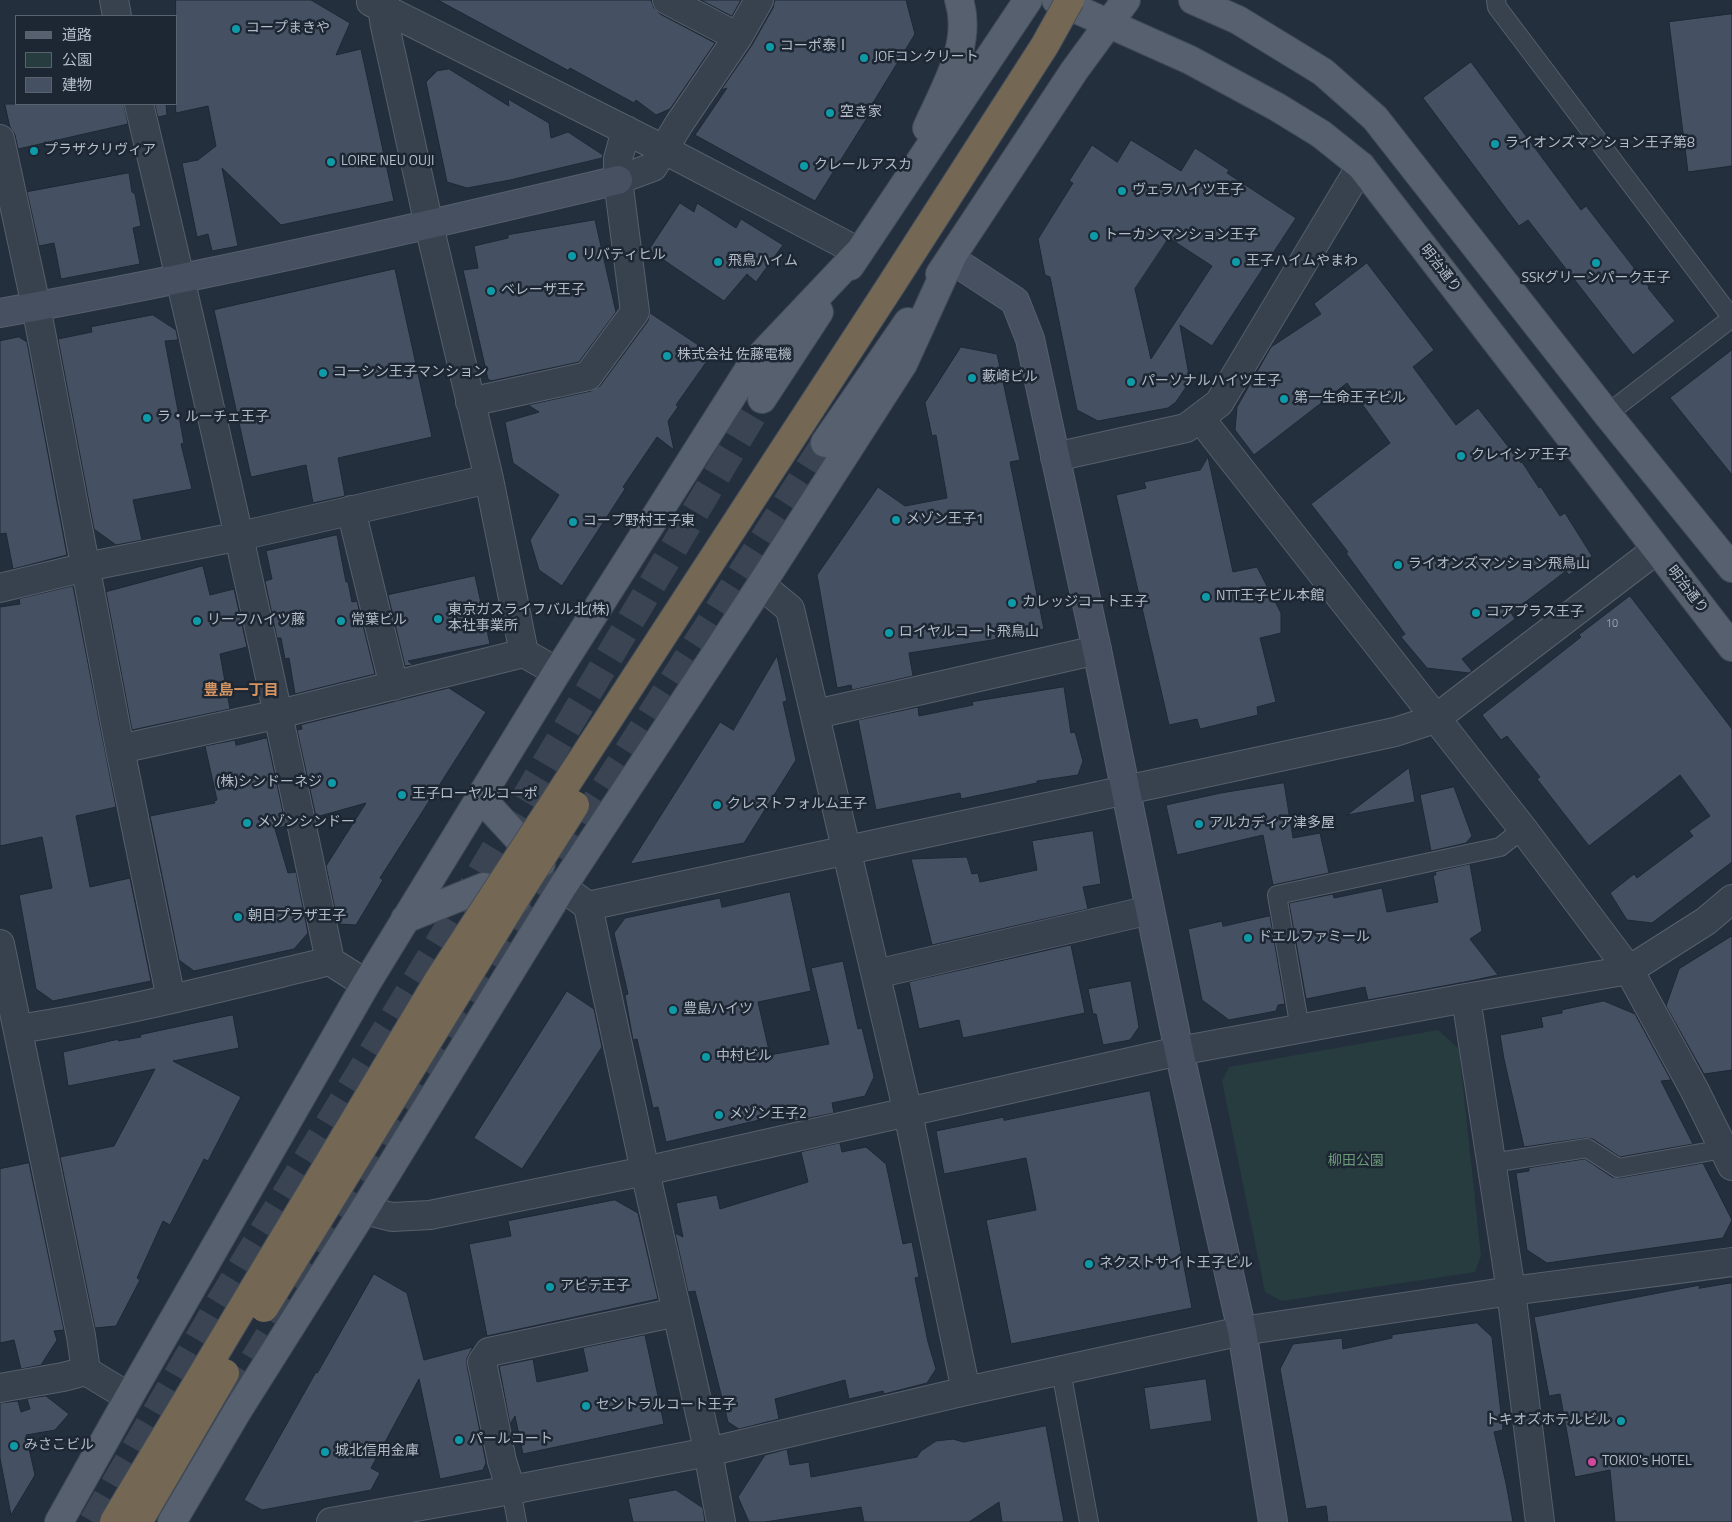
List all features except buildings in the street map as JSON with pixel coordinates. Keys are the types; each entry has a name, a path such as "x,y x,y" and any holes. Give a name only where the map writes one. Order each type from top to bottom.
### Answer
{"highway":[{"path":"114,1522 438,980 891,285 1045,45 1070,0"},
{"path":"138,1522 245,1339 510,908 854,365 1041,80 1088,0"}],"main road":[{"path":"898,194 959,52 964,29 959,0"},
{"path":"762,399 1028,0"},
{"name":"明治通り","path":"1056,0 1190,60 1277,107 1321,134 1361,166 1732,647"},
{"path":"826,443 951,259 1074,71 1126,0"},
{"path":"1193,0 1238,20 1323,72 1375,118 1607,414 1732,568"},
{"path":"59,1522 366,984 557,672 751,366 859,252"},
{"path":"172,1522 238,1410 364,1210 563,886 762,585 903,364 951,259"},
{"path":"480,797 518,841 563,886"},
{"path":"405,919 484,887 507,891 523,907 531,937"}],"street":[{"path":"114,0 118,15"},
{"path":"667,0 738,37"},
{"path":"0,313 181,278 429,225 618,180 653,166 738,37 759,0"},
{"path":"378,3 859,252"},
{"path":"378,3 489,479 524,653"},
{"path":"139,105 240,536 330,962"},
{"path":"470,402 588,376 635,312 618,180 618,160 626,130"},
{"path":"0,139 36,306 120,749 171,999"},
{"path":"1055,457 1186,428 1219,403 1361,166"},
{"path":"951,259 1015,301 1030,339 1097,650 1179,1051 1242,1331 1273,1522"},
{"path":"1200,418 1523,829 1629,970 1695,1091 1728,1158"},
{"path":"0,588 489,479"},
{"path":"351,510 394,686"},
{"path":"588,906 1395,732 1435,719 1656,550"},
{"path":"762,585 790,609 908,1113 966,1391"},
{"path":"816,714 1097,650"},
{"path":"120,749 279,714 524,653 557,672"},
{"path":"563,886 588,906 708,1452 721,1522"},
{"path":"364,1210 392,1217 430,1215 645,1171 1179,1051 1629,970 1706,921 1732,900"},
{"path":"876,974 1150,910"},
{"path":"2,958 79,1327 86,1371"},
{"path":"18,1029 171,999 330,962 366,984"},
{"path":"1466,998 1511,1290 1540,1522"},
{"path":"331,1522 708,1452 966,1391 1242,1331 1511,1290 1732,1262"},
{"path":"511,1490 502,1461 482,1362 489,1352 677,1312"},
{"path":"0,1388 86,1371 129,1397"}],"lane":[{"path":"1496,0 1497,7 1732,318 1607,414"},
{"path":"1300,1029 1278,894 1500,847 1523,829"},
{"path":"1492,1163 1587,1148 1618,1168 1728,1158"},
{"path":"1061,1371 1089,1522"},
{"path":"511,1490 517,1522"}],"green space":[{"name":"柳田公園","path":"1438,1030 1459,1049 1481,1256 1475,1272 1282,1301 1265,1292 1222,1081 1229,1067"}],"tunnel":[{"path":"93,1522 216,1309 447,930 762,399"},
{"path":"232,1396 595,803 825,443"}],"place":[{"name":"コープまきや","path":"236,29"},
{"name":"コーポ泰Ⅰ","path":"770,47"},
{"name":"JOFコンクリート","path":"864,58"},
{"name":"空き家","path":"830,113"},
{"name":"ライオンズマンション王子第8","path":"1495,144"},
{"name":"プラザクリヴィア","path":"34,151"},
{"name":"LOIRE NEU OUJI","path":"331,162"},
{"name":"クレールアスカ","path":"804,166"},
{"name":"ヴェラハイツ王子","path":"1122,191"},
{"name":"トーカンマンション王子","path":"1094,236"},
{"name":"リバティヒル","path":"572,256"},
{"name":"飛鳥ハイム","path":"718,262"},
{"name":"王子ハイムやまわ","path":"1236,262"},
{"name":"SSKグリーンパーク王子","path":"1596,263"},
{"name":"ベレーザ王子","path":"491,291"},
{"name":"株式会社 佐藤電機","path":"667,356"},
{"name":"コーシン王子マンション","path":"323,373"},
{"name":"藪崎ビル","path":"972,378"},
{"name":"パーソナルハイツ王子","path":"1131,382"},
{"name":"第一生命王子ビル","path":"1284,399"},
{"name":"ラ・ルーチェ王子","path":"147,418"},
{"name":"クレイシア王子","path":"1461,456"},
{"name":"メゾン王子1","path":"896,520"},
{"name":"コープ野村王子東","path":"573,522"},
{"name":"ライオンズマンション飛鳥山","path":"1398,565"},
{"name":"NTT王子ビル本館","path":"1206,597"},
{"name":"カレッジコート王子","path":"1012,603"},
{"name":"コアプラス王子","path":"1476,613"},
{"name":"東京ガスライフバル北(株) 本社事業所","path":"438,619"},
{"name":"リーフハイツ藤","path":"197,621"},
{"name":"常葉ビル","path":"341,621"},
{"name":"ロイヤルコート飛鳥山","path":"889,633"},
{"name":"(株)シンドーネジ","path":"332,783"},
{"name":"王子ローヤルコーポ","path":"402,795"},
{"name":"クレストフォルム王子","path":"717,805"},
{"name":"メゾンシンドー","path":"247,823"},
{"name":"アルカディア津多屋","path":"1199,824"},
{"name":"朝日プラザ王子","path":"238,917"},
{"name":"ドエルファミール","path":"1248,938"},
{"name":"豊島ハイツ","path":"673,1010"},
{"name":"中村ビル","path":"706,1057"},
{"name":"メゾン王子2","path":"719,1115"},
{"name":"ネクストサイト王子ビル","path":"1089,1264"},
{"name":"アビテ王子","path":"550,1287"},
{"name":"セントラルコート王子","path":"586,1406"},
{"name":"トキオズホテルビル","path":"1621,1421"},
{"name":"パールコート","path":"459,1440"},
{"name":"みさこビル","path":"14,1446"},
{"name":"城北信用金庫","path":"325,1452"},
{"name":"TOKIO's HOTEL","path":"1592,1462"}],"district":[{"name":"豊島一丁目","path":"241,691"}]}
